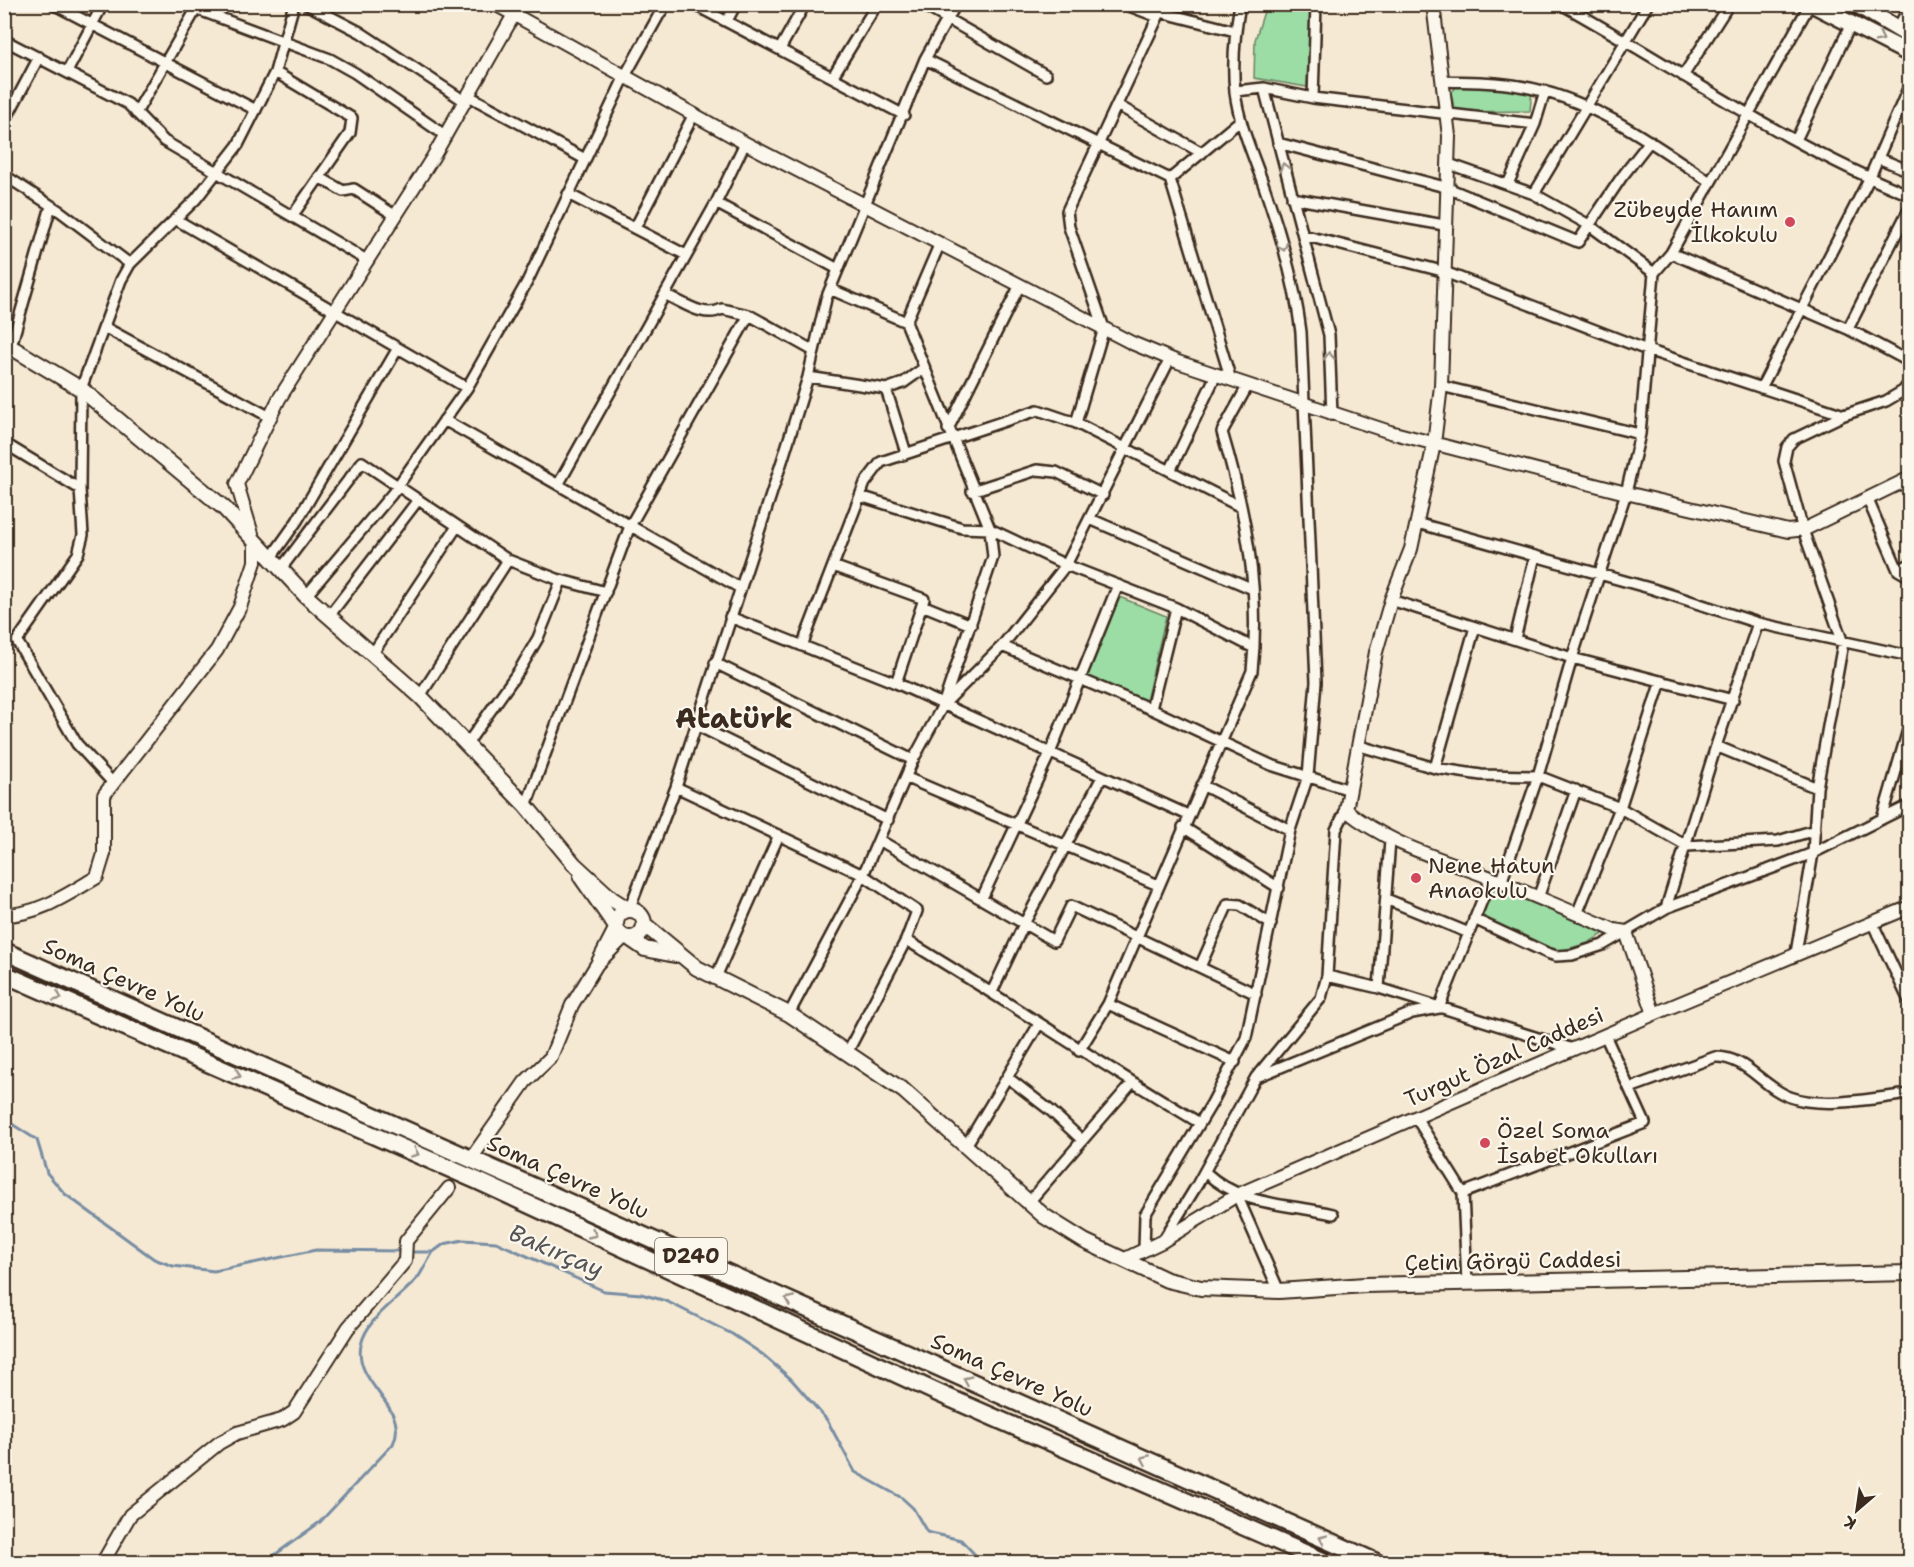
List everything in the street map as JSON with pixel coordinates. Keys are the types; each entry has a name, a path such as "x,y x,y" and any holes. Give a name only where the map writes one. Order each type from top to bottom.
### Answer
{"highway":[{"name":"Soma Çevre Yolu","path":"4,951 1376,1563"},
{"name":"Soma Çevre Yolu","path":"4,974 478,1181 938,1394 1324,1563"}],"main road":[{"path":"1811,4 1910,54"},
{"path":"1856,4 1903,32"},
{"path":"8,344 81,389 224,508 255,544 306,596 420,696 526,806 574,864 623,934 645,949 660,950 682,958"},
{"path":"574,864 612,899 642,916 645,926 682,958"},
{"path":"623,934 620,914 629,910"},
{"path":"623,934 641,934 645,926"},
{"name":"Çetin Görgü Caddesi","path":"682,958 789,1014 848,1051 904,1091 967,1144 1044,1216 1084,1241 1167,1280 1201,1288 1279,1291 1467,1283 1910,1273"}],"street":[{"path":"53,4 256,110"},
{"path":"67,72 103,4"},
{"path":"183,4 197,7 330,59 355,73 446,136"},
{"path":"113,783 77,744 17,641 78,554 83,535 80,489 81,389 130,264 196,199 238,145 275,72 294,4"},
{"path":"306,4 360,32 467,99 585,159"},
{"path":"495,4 517,10 625,76 1019,287 1170,359 1332,415 1434,444 1626,493 1788,531 1803,530 1910,478"},
{"path":"306,596 398,485 467,388 527,282 625,76 664,8 650,4"},
{"path":"693,4 904,115"},
{"path":"727,21 736,4"},
{"path":"780,49 805,4"},
{"path":"833,76 877,4"},
{"path":"921,4 1046,75"},
{"path":"629,910 676,787 807,377 830,289 904,115 925,59 956,4"},
{"path":"1124,4 1161,11 1235,31"},
{"path":"1144,1249 1145,1215 1235,1062 1246,1038 1290,830 1308,776 1316,682 1301,332 1296,296 1274,214 1241,120 1235,90 1235,31 1240,4"},
{"path":"1313,98 1316,4"},
{"path":"1163,1241 1205,1172 1257,1077 1321,998 1328,976 1336,830 1346,810 1360,746 1376,652 1391,600 1411,549 1434,444 1440,386 1445,187 1449,164 1449,136 1444,114 1433,4"},
{"path":"1561,4 1796,140 1869,179 1910,195"},
{"path":"1534,194 1627,43 1648,4"},
{"path":"1683,76 1729,4"},
{"path":"1439,1008 1474,919 1496,880 1538,776 1572,658 1626,493 1640,434 1654,273 1671,253 1811,4"},
{"path":"1903,32 1910,6"},
{"path":"136,113 167,63 197,7"},
{"path":"4,915 21,914 41,907 97,877 104,854 104,795 217,650 240,607 255,562 255,544 237,484 270,417 334,311 446,136 517,10"},
{"path":"1076,423 1104,328 1069,227 1066,212 1161,11"},
{"path":"1796,140 1851,24"},
{"path":"4,40 128,104 164,141 216,173 294,215 368,261"},
{"path":"4,123 39,57"},
{"path":"925,59 1170,179 1232,380"},
{"path":"275,72 352,118 350,133 294,215"},
{"path":"1442,81 1518,85 1545,92 1587,108 1650,141 1710,182"},
{"path":"1761,388 1869,179 1910,84"},
{"path":"1235,90 1264,88 1313,98 1535,124"},
{"path":"1264,88 1329,335 1332,415"},
{"path":"1508,184 1535,124 1545,92"},
{"path":"1117,105 1202,153"},
{"path":"634,228 694,114"},
{"path":"1170,179 1241,120"},
{"path":"1278,143 1445,187 1578,242 1650,141"},
{"path":"558,485 666,295 716,203 745,142"},
{"path":"1878,158 1910,171"},
{"path":"1449,164 1534,194 1589,225 1654,273"},
{"path":"4,175 130,264"},
{"path":"319,177 343,191 354,189 396,216"},
{"path":"568,194 686,255"},
{"path":"1292,198 1444,225"},
{"path":"716,203 838,269"},
{"path":"8,344 51,206"},
{"path":"1848,329 1910,207"},
{"path":"175,219 467,388"},
{"path":"1304,235 1442,271 1647,350 1844,415"},
{"path":"789,1014 863,875 913,760 943,705 972,625 993,557 990,529 972,491 906,322 940,243"},
{"path":"1671,253 1848,329 1910,362"},
{"path":"950,433 1019,287"},
{"path":"830,289 906,322"},
{"path":"666,295 705,313 714,314 722,309 749,315 814,351"},
{"path":"526,806 630,526 749,315"},
{"path":"104,327 270,417"},
{"path":"270,559 297,521 398,348"},
{"path":"943,705 1002,646 1066,565 1170,359"},
{"path":"807,377 886,389 903,383 924,368"},
{"path":"1170,471 1216,375"},
{"path":"1796,953 1813,853 1817,788 1843,643 1803,530 1784,461 1787,447 1794,439 1844,415 1906,395 1910,382"},
{"path":"1079,1051 1108,1004 1182,826 1252,671 1253,589 1241,507 1222,432 1248,385"},
{"path":"1440,386 1640,434"},
{"path":"886,389 906,453"},
{"path":"802,646 865,483 881,462 950,433 1038,410 1076,423 1241,507"},
{"path":"444,420 740,588"},
{"path":"4,443 80,489"},
{"path":"280,570 362,462 398,485 456,528 508,560 561,580 606,592"},
{"path":"972,491 1037,470 1056,472 1103,495"},
{"path":"860,495 962,528 990,529 1066,565 1176,608 1254,648"},
{"path":"329,616 418,500"},
{"path":"1868,500 1898,570 1910,577"},
{"path":"1090,519 1253,589"},
{"path":"1417,523 1758,622 1843,643 1910,656"},
{"path":"373,653 456,528"},
{"path":"1515,639 1535,556"},
{"path":"420,696 508,560"},
{"path":"1898,570 1910,564"},
{"path":"833,566 924,599 896,683"},
{"path":"466,744 525,662 538,638 561,580"},
{"path":"982,898 1050,753 1118,585"},
{"path":"1391,600 1572,658 1733,700"},
{"path":"922,605 972,625"},
{"path":"1151,709 1176,608"},
{"path":"730,617 896,683 1188,815"},
{"path":"1666,908 1716,746 1758,622"},
{"path":"1435,768 1475,627"},
{"path":"1002,646 1151,709 1220,744 1271,765 1350,790"},
{"path":"715,663 913,760"},
{"path":"1577,914 1620,808 1661,681"},
{"path":"1882,819 1910,723"},
{"path":"696,725 888,820"},
{"path":"1360,746 1435,768 1481,776 1538,776 1620,808 1687,846 1778,841 1815,830"},
{"path":"1716,746 1817,788"},
{"path":"992,992 1024,924 1102,777"},
{"path":"907,778 1158,885"},
{"path":"1202,785 1290,830"},
{"path":"676,787 863,875 918,911 906,940 848,1051"},
{"path":"1538,898 1576,790"},
{"path":"1474,919 1556,956 1572,955 1603,945 1666,908 1813,853 1910,805"},
{"path":"1346,810 1367,827 1390,840 1496,880 1614,930 1626,932"},
{"path":"1182,826 1279,888"},
{"path":"716,977 779,835"},
{"path":"879,840 1054,941 1071,906 1256,994"},
{"path":"1378,988 1390,840"},
{"path":"1386,899 1469,933"},
{"path":"1200,967 1228,904 1240,905 1271,924"},
{"name":"Turgut Özal Caddesi","path":"1123,1260 1163,1241 1237,1195 1796,953 1910,907"},
{"path":"1872,922 1910,1003"},
{"path":"1626,932 1654,1014"},
{"path":"475,1153 525,1082 551,1057 569,1011 597,964 623,934"},
{"path":"906,940 992,992 1079,1051 1198,1122"},
{"path":"1328,976 1378,988 1573,1049"},
{"path":"1108,1004 1235,1062"},
{"path":"1257,1077 1413,1013 1439,1008"},
{"path":"967,1144 1039,1024"},
{"path":"1463,1193 1645,1123 1605,1035"},
{"path":"1630,1088 1715,1057 1724,1057 1740,1063 1770,1088 1792,1098 1846,1101 1910,1095"},
{"path":"1007,1077 1082,1140"},
{"path":"1029,1202 1132,1083"},
{"path":"1417,1119 1463,1193 1467,1283"},
{"path":"1205,1172 1221,1186 1237,1195 1262,1202 1333,1214"},
{"path":"104,1563 130,1515 219,1443 237,1433 282,1420 294,1412 348,1328 405,1261 406,1241 449,1188"},
{"path":"1237,1195 1279,1291"}],"green space":[{"path":"1266,5 1311,5 1307,87 1254,78 1255,40"},
{"path":"1457,86 1532,90 1530,111 1455,112 1451,93"},
{"path":"1117,596 1166,616 1146,701 1087,676"},
{"path":"1496,883 1608,931 1588,943 1560,951 1550,949 1481,916"}],"waterway":[{"name":"Bakırçay","path":"4,1119 37,1140 47,1173 65,1194 154,1259 173,1266 214,1271 316,1250 404,1251"},
{"name":"Bakırçay","path":"410,1252 433,1252 444,1244 463,1240 496,1242 604,1291 641,1294 666,1301 732,1334 762,1354 791,1379 827,1420 855,1472 902,1498 913,1508 927,1532 961,1540 982,1562"},
{"path":"265,1562 320,1522 393,1444 396,1431 394,1419 389,1407 365,1372 361,1359 361,1345 370,1325 419,1276 433,1252"}],"place":[{"name":"Zübeyde Hanım İlkokulu","path":"1790,222"},
{"name":"Nene Hatun Anaokulu","path":"1416,878"},
{"name":"Özel Soma İsabet Okulları","path":"1485,1143"}],"district":[{"name":"Atatürk","path":"734,718"}]}
